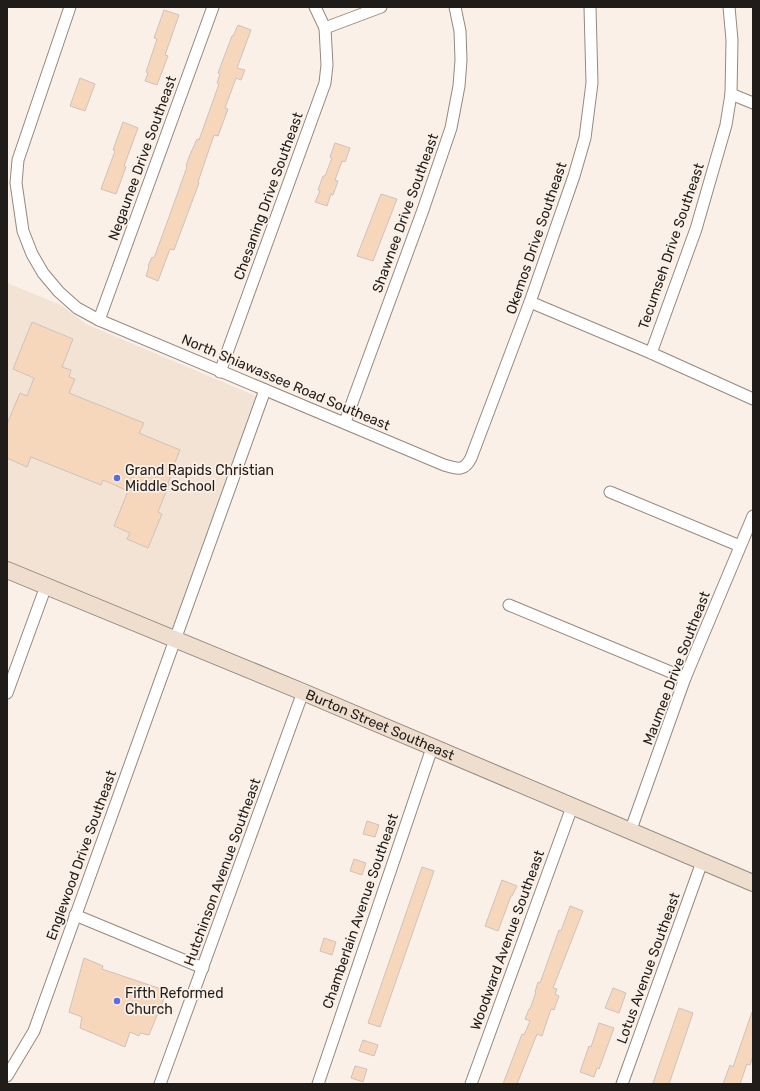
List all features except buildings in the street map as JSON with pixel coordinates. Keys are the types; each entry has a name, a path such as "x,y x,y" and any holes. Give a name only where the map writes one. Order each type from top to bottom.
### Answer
{"main road":[{"name":"Burton Street Southeast","path":"7,570 303,692 753,883"}],"street":[{"name":"North Shiawassee Road Southeast","path":"70,7 18,160 16,182 23,231 32,254 43,273 59,292 77,308 99,320 220,372 345,422 444,465 463,468"},
{"name":"Negaunee Drive Southeast","path":"99,320 213,7"},
{"path":"315,7 326,28 382,7"},
{"name":"Shawnee Drive Southeast","path":"345,422 423,210 451,128 460,86 461,60 460,31 455,7"},
{"name":"Okemos Drive Southeast","path":"463,468 468,465 472,458 530,302 574,176 585,138 592,83 590,7"},
{"name":"Tecumseh Drive Southeast","path":"651,353 696,229 726,124 731,94 732,40 729,7"},
{"name":"Chesaning Drive Southeast","path":"220,372 324,83 327,57 326,28"},
{"path":"731,94 753,102"},
{"path":"530,302 651,353 753,399"},
{"path":"175,640 265,390"},
{"path":"610,492 740,546"},
{"name":"Maumee Drive Southeast","path":"630,832 685,678 753,516"},
{"path":"7,693 46,586"},
{"path":"509,605 685,678"},
{"name":"Englewood Drive Southeast","path":"7,1076 34,1031 175,640"},
{"name":"Hutchinson Avenue Southeast","path":"160,1084 303,692"},
{"name":"Chamberlain Avenue Southeast","path":"318,1084 432,748"},
{"name":"Woodward Avenue Southeast","path":"471,1084 572,807"},
{"name":"Lotus Avenue Southeast","path":"622,1084 702,862"},
{"path":"75,915 203,968"}],"shaded area":[{"name":"Grand Rapids Christian Middle School","path":"7,283 61,305 86,324 256,396 174,630 7,561"}],"place":[{"name":"Grand Rapids Christian Middle School","path":"117,478"},
{"name":"Fifth Reformed Church","path":"117,1001"}]}
